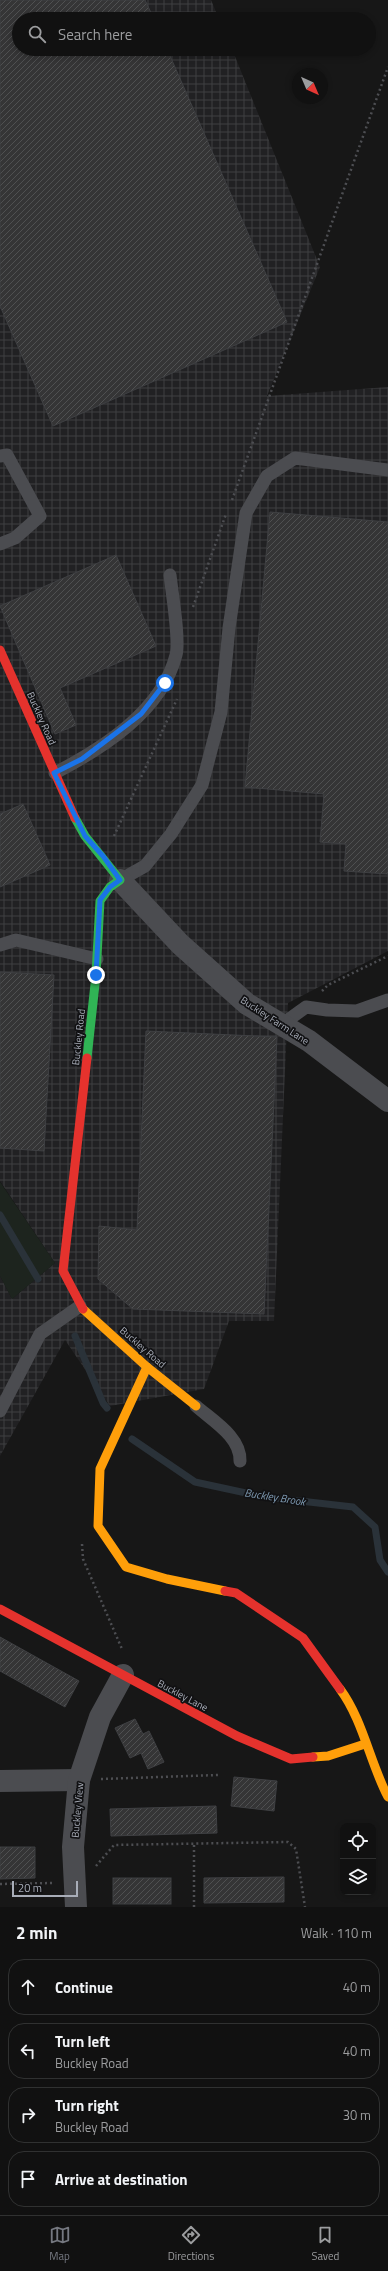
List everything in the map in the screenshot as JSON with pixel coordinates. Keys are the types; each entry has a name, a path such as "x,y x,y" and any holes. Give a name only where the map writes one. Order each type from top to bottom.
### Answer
{"street":[{"name":"Buckley Road","path":"0,650 54,773 85,836 103,856 120,880 110,887 100,900 97,959 63,1271 80,1306 147,1367 196,1406"},
{"name":"Buckley Farm Lane","path":"120,880 180,944 247,1004 309,1041 388,1100"},
{"path":"147,1367 100,1469 98,1526 126,1567 167,1579 236,1593 303,1638 350,1702 365,1744 386,1791"},
{"name":"Buckley Lane","path":"0,1609 237,1736 291,1758 328,1756 365,1744"},
{"name":"Buckley View","path":"76,1907 73,1847 79,1780 100,1717 123,1675"},
{"path":"0,1781 79,1780"}],"lane":[{"path":"0,456 7,455 40,516 15,538 0,544"},
{"path":"120,880 145,866 171,834 202,786 221,712 229,628 246,513 267,476 295,458 388,470"},
{"path":"54,773 82,759 141,714 165,683 177,653 170,575"},
{"path":"0,945 16,940 97,959"},
{"path":"282,1025 306,1007 327,1010 357,1011 388,1000"},
{"path":"0,1411 40,1334 80,1306"},
{"path":"196,1406 236,1441 241,1450 240,1461"}],"path":[{"path":"191,612 388,68"},
{"path":"103,856 181,692"},
{"path":"306,1007 328,985 388,956"},
{"path":"81,1537 83,1559 123,1652 123,1675"},
{"path":"79,1780 218,1775"},
{"path":"0,1884 75,1883 90,1873 114,1845 288,1842 296,1849 305,1907"},
{"path":"194,1843 194,1907"}],"shaded area":[{"path":"0,0 211,0 216,12 12,12 12,56 235,56 320,267 267,396 388,387 388,951 288,1003 274,1321 229,1321 204,1389 110,1406 65,1340 0,1456 0,1276 12,1299 55,1263 0,1181"},
{"path":"0,1182 55,1263 12,1299 0,1276"}],"building":[{"path":"0,0 145,0 151,12 12,12 12,56 170,56 287,322 53,426 0,306"},
{"path":"270,512 388,522 388,874 344,871 346,844 320,842 324,794 245,787"},
{"path":"116,555 156,646 60,688 76,725 55,734 0,606"},
{"path":"23,804 50,865 0,887 0,814"},
{"path":"0,972 54,975 44,1151 0,1148"},
{"path":"146,1031 277,1037 264,1314 133,1309 98,1279 99,1226 137,1230"},
{"path":"0,1637 79,1681 65,1707 0,1671"},
{"path":"135,1719 143,1734 149,1731 164,1762 148,1769 141,1753 130,1758 115,1728"},
{"path":"234,1777 277,1781 274,1811 231,1806"},
{"path":"216,1806 217,1833 111,1836 110,1809"},
{"path":"0,1847 35,1847 35,1878 0,1879"},
{"path":"284,1877 284,1902 204,1903 204,1878"},
{"path":"113,1878 171,1878 171,1904 113,1904"}],"waterway":[{"name":"Buckley Brook","path":"0,1215 38,1279"},
{"name":"Buckley Brook","path":"75,1336 103,1403 107,1408"},
{"name":"Buckley Brook","path":"132,1439 195,1482 265,1497 353,1507 375,1527 380,1560 388,1572"}],"traffic: fast":[{"path":"75,818 85,836 120,880 110,887 100,901 96,975 87,1058"}],"traffic: slow":[{"path":"83,1309 147,1367 196,1406"},
{"path":"147,1367 100,1469 98,1526 126,1567 167,1579 225,1591"},
{"path":"340,1689 355,1714 388,1797"},
{"path":"313,1757 328,1756 365,1744"}],"traffic: jam":[{"path":"0,650 75,818"},
{"path":"83,1309 63,1271 87,1058"},
{"path":"225,1591 236,1593 303,1638 340,1689"},
{"path":"0,1609 237,1736 291,1759 313,1757"}],"route":[{"path":"96,975 100,900 110,887 120,880 103,856 85,836 71,811 54,773 82,759 141,714 165,683"}]}
